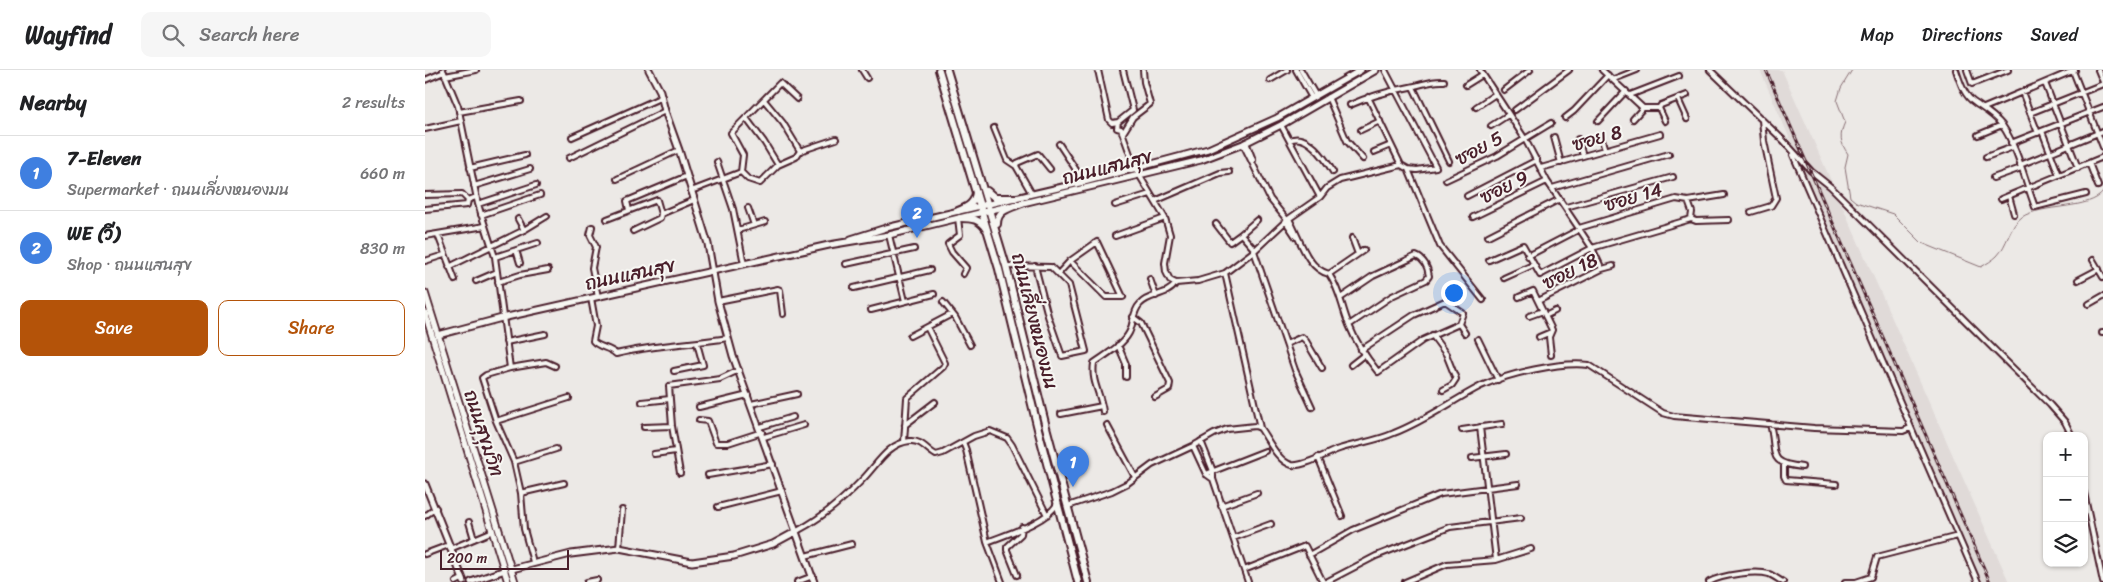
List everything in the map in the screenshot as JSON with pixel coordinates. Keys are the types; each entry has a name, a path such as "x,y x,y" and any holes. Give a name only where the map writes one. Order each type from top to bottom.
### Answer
{"highway":[{"name":"ถนนเลี่ยงหนองมน","path":"939,70 976,188 998,237 1046,427 1088,582"},
{"name":"ถนนเลี่ยงหนองมน","path":"947,70 981,181 991,240 1078,582"},
{"path":"981,181 992,197 999,199 1015,198"},
{"path":"959,216 973,202 976,188"},
{"path":"998,237 997,222 999,215 1005,209 1022,203"},
{"path":"959,216 979,220 986,228 991,240"},
{"path":"1038,429 1046,427"}],"main road":[{"path":"649,70 662,98 708,244 718,302 728,338 813,579"},
{"name":"ถนนแสนสุข","path":"438,335 502,318 829,245 889,235 1015,198 1208,149 1243,135 1361,70"},
{"name":"ถนนแสนสุข","path":"986,208 1022,203 1201,160 1245,143 1281,125 1375,70"},
{"name":"ถนนแสนสุข","path":"829,245 887,228 959,216"},
{"name":"ถนนสุขุมวิท","path":"425,293 508,569 508,582"},
{"name":"ถนนสุขุมวิท","path":"425,313 493,531 515,582"},
{"path":"425,484 463,581"},
{"path":"471,582 533,562 596,550 619,548 692,562 733,556 773,544 797,531"}],"street":[{"path":"425,80 444,73 476,70"},
{"path":"862,70 867,78"},
{"path":"1098,70 1109,120 1112,123 1118,122 1133,110 1123,70"},
{"path":"1122,131 1133,117 1150,104 1143,70"},
{"path":"1269,80 1287,70"},
{"path":"1296,70 1314,97"},
{"path":"1301,70 1305,83"},
{"path":"1368,96 1401,165 1408,169 1417,170 1436,168 1385,70"},
{"path":"1504,90 1530,70"},
{"path":"1515,110 1569,70"},
{"path":"1602,70 1614,79 1643,108 1659,108 1661,105 1687,96"},
{"path":"1614,79 1637,70"},
{"path":"1710,70 1783,140 1811,171 1831,187 2050,405 2065,422 2070,432"},
{"path":"1956,70 1963,89 1973,102 1984,108 2002,125 2012,145 2035,207 2086,194"},
{"path":"1967,70 1972,84 2008,70"},
{"path":"1984,108 2074,70 2103,147"},
{"path":"2030,113 2103,82 2098,70"},
{"path":"1466,85 1481,72 1525,139 1547,181 1580,228 1603,269"},
{"path":"444,73 459,112 476,196 495,257 509,368"},
{"path":"1565,118 1575,111 1608,75"},
{"path":"1598,121 1628,93 1679,76"},
{"path":"1350,105 1368,96 1413,86 1430,80 1444,81"},
{"path":"741,172 743,155 731,133 781,83 797,99"},
{"path":"2045,83 2078,168"},
{"path":"1413,86 1449,161"},
{"path":"2021,92 2059,175"},
{"path":"1476,107 1495,95"},
{"path":"1328,97 1347,141 1363,159"},
{"path":"572,137 662,98"},
{"path":"1678,99 1687,118"},
{"path":"764,100 783,123 800,151"},
{"path":"459,112 521,101"},
{"path":"1986,157 2040,132 2103,107"},
{"path":"1633,119 1643,108"},
{"path":"1659,108 1665,121"},
{"path":"569,158 665,112"},
{"path":"1491,126 1508,115"},
{"path":"746,118 764,142 778,166"},
{"path":"1751,212 1771,206 1776,198 1764,141 1762,120"},
{"path":"425,129 461,121"},
{"path":"1361,130 1380,121"},
{"path":"1118,122 1117,128 1122,131 1135,168 1165,218 1170,235 1165,263 1166,272 1170,280 1176,283 1198,282 1225,273 1255,250 1287,220 1320,197 1327,188 1340,180 1401,165"},
{"name":"ซอย 5","path":"1446,180 1525,139 1551,123"},
{"path":"1281,125 1320,197"},
{"path":"1978,135 2002,125"},
{"path":"994,128 1007,160 1016,166 1032,194"},
{"path":"1993,178 2050,152 2103,131"},
{"name":"ซอย 8","path":"1541,168 1660,134"},
{"path":"1554,137 1561,163"},
{"path":"1601,137 1605,150"},
{"path":"1290,140 1298,138 1303,140 1323,156 1333,172"},
{"path":"741,172 748,179 760,183 778,166 796,158 800,151 836,139"},
{"path":"1578,139 1583,156"},
{"path":"1245,143 1270,199 1287,220 1314,266 1322,272 1329,274 1341,296 1349,325 1361,350 1378,372 1432,335 1459,324 1463,313 1445,301 1414,315 1361,350"},
{"path":"1059,144 1084,182"},
{"path":"1374,152 1391,145"},
{"path":"617,179 679,150"},
{"path":"1791,151 1978,582"},
{"path":"1016,166 1019,161 1037,154 1050,169"},
{"path":"1552,188 1669,154"},
{"path":"470,168 525,155"},
{"path":"2001,200 2103,158"},
{"path":"1467,196 1537,160"},
{"path":"717,162 738,230 744,264"},
{"path":"2089,163 2097,186"},
{"path":"474,186 530,169"},
{"path":"1408,169 1440,246 1483,300"},
{"path":"691,191 741,172"},
{"path":"1155,201 1221,173 1229,172"},
{"path":"629,210 627,201 687,176"},
{"path":"1566,207 1673,177"},
{"name":"ซอย 9","path":"1473,218 1547,181"},
{"path":"478,204 536,185"},
{"path":"425,195 462,194 468,200"},
{"path":"1115,205 1150,194"},
{"path":"481,215 540,195"},
{"name":"ซอย 14","path":"1528,256 1580,228 1676,199 1688,201 1724,195"},
{"path":"425,209 467,205 468,200 476,196"},
{"path":"2009,196 2014,214"},
{"path":"1488,236 1560,198"},
{"path":"607,219 657,200 661,214"},
{"path":"633,231 660,218 661,214 694,200"},
{"path":"1688,201 1692,212 1691,219"},
{"path":"748,208 754,225"},
{"path":"449,267 524,230 547,216"},
{"path":"959,216 960,235 950,241 948,246 966,268 963,274"},
{"path":"1115,236 1165,218"},
{"path":"519,219 524,230"},
{"path":"1489,260 1523,245 1533,266 1540,275 1592,248 1691,219 1696,221 1729,220"},
{"path":"1216,224 1230,242 1257,220"},
{"path":"738,230 765,222"},
{"path":"425,236 485,226"},
{"path":"592,227 590,235 596,243 596,247 592,268 598,297"},
{"path":"1241,234 1255,250 1295,370 1312,407"},
{"path":"438,235 455,280"},
{"path":"889,235 905,301"},
{"path":"1352,238 1358,254"},
{"path":"495,257 538,242"},
{"path":"1058,274 1070,261 1097,242 1123,297 1106,297 1070,261"},
{"path":"846,264 914,249"},
{"path":"516,250 520,263"},
{"path":"1329,274 1364,250"},
{"path":"425,261 445,255"},
{"path":"1341,296 1373,276 1416,256 1421,258 1428,271 1429,276 1426,280 1392,296 1349,325"},
{"path":"2093,260 2103,277"},
{"path":"1006,266 1035,266 1051,267 1058,274 1069,286 1086,351 1062,356 1048,316 1035,266"},
{"path":"1504,278 1533,266"},
{"name":"ซอย 18","path":"1538,301 1603,269 1613,266"},
{"path":"499,282 520,275 548,270"},
{"path":"854,288 930,270"},
{"path":"2078,280 2099,270"},
{"path":"476,282 497,272"},
{"path":"1225,273 1260,428 1284,461 1292,465 1393,434 1437,413 1481,386 1544,368 1576,363 1589,365 1663,413 1674,416 1814,428 1903,431 1910,428"},
{"path":"1150,278 1156,296"},
{"path":"1103,412 1099,393 1094,386 1094,363 1118,345 1129,333 1139,304 1171,290 1176,283"},
{"path":"718,302 778,289 780,290 783,314"},
{"path":"1519,297 1533,291 1543,310 1551,332 1549,337 1551,355"},
{"path":"871,310 934,294"},
{"path":"2089,304 2103,296"},
{"path":"591,298 596,326 593,341 612,350 616,354 631,349 728,338"},
{"path":"943,302 970,345"},
{"path":"1529,316 1543,310"},
{"path":"1545,316 1555,311"},
{"path":"910,336 952,314"},
{"path":"1133,317 1141,323 1170,383 1169,389 1155,397"},
{"path":"1459,324 1465,333"},
{"path":"903,442 907,397 943,367 945,363 927,327"},
{"path":"1539,337 1551,332"},
{"path":"506,342 545,334"},
{"path":"1432,335 1446,354 1457,379 1452,385 1443,390"},
{"path":"1286,344 1302,338 1306,341 1322,368"},
{"path":"1478,339 1498,380"},
{"path":"674,371 703,365 697,343"},
{"path":"1118,345 1126,364 1126,377"},
{"path":"1351,365 1365,354"},
{"path":"533,562 524,529 521,493 514,462 496,421 482,378 486,374 509,368 546,362 555,366"},
{"path":"679,473 672,426 669,386 720,380 740,370"},
{"path":"699,407 748,394"},
{"path":"751,404 797,394"},
{"path":"496,421 569,398"},
{"path":"642,402 670,399"},
{"path":"905,425 935,402"},
{"path":"1061,414 1102,406"},
{"path":"699,420 708,421 716,443 728,443 762,432 793,417"},
{"path":"1462,430 1502,424"},
{"path":"1771,424 1774,438 1774,455 1784,465 1802,467"},
{"path":"762,432 804,425"},
{"path":"1107,425 1135,477"},
{"path":"644,427 672,426"},
{"path":"1068,506 1112,491 1152,465 1193,446 1213,434 1255,426 1260,428"},
{"path":"1480,427 1496,560"},
{"path":"797,531 814,522 863,479 890,449 903,442 912,441 921,444 936,455 974,436 990,431 1007,438 1012,445 1047,515"},
{"path":"1201,441 1213,471 1213,479 1221,506 1248,581"},
{"path":"963,442 987,542 1002,582"},
{"path":"1193,446 1206,474 1213,479"},
{"path":"514,462 556,449"},
{"path":"654,454 676,451"},
{"path":"1206,474 1265,451"},
{"path":"1472,458 1506,454"},
{"path":"1318,457 1342,516"},
{"path":"708,475 773,464"},
{"path":"1784,465 1783,476 1786,480 1836,484"},
{"path":"521,493 565,483"},
{"path":"1309,555 1353,530 1441,494 1518,484"},
{"path":"718,507 782,491"},
{"path":"1221,506 1257,493"},
{"path":"425,500 431,498"},
{"path":"987,542 1047,515 1053,511 1057,504"},
{"path":"425,516 436,508"},
{"path":"619,548 622,510"},
{"path":"2088,511 2103,582"},
{"path":"1244,570 1305,546 1325,582 1376,556 1450,527 1521,518"},
{"path":"469,522 474,539"},
{"path":"1233,538 1271,524"},
{"path":"1017,576 1007,547 1021,534 1022,527"},
{"path":"425,554 493,531"},
{"path":"1845,582 1856,582 1871,576 1877,557 1958,536"},
{"path":"805,556 852,544"},
{"path":"2096,547 2103,546"},
{"path":"1405,582 1447,564 1496,560 1531,549"},
{"path":"1709,582 1719,577 1754,573 1769,574 1783,582"},
{"path":"797,582 813,579"},
{"path":"587,582 597,580"},
{"path":"456,582 463,581"}],"shaded area":[{"path":"1760,70 1782,70 2009,582 1982,582"}],"waterway":[{"path":"1852,70 1841,88 1837,101 1845,122 1841,139 1848,154 1845,167 1850,197 1856,202 1893,214 1922,243 1981,267 1997,256 2014,225 2022,217 2041,210 2088,202 2097,198 2103,192"}],"railway":[{"path":"1766,70 1990,582"}],"place":[{"name":"WE (วี)","path":"917,238"},
{"name":"7-Eleven","path":"1073,487"}]}
